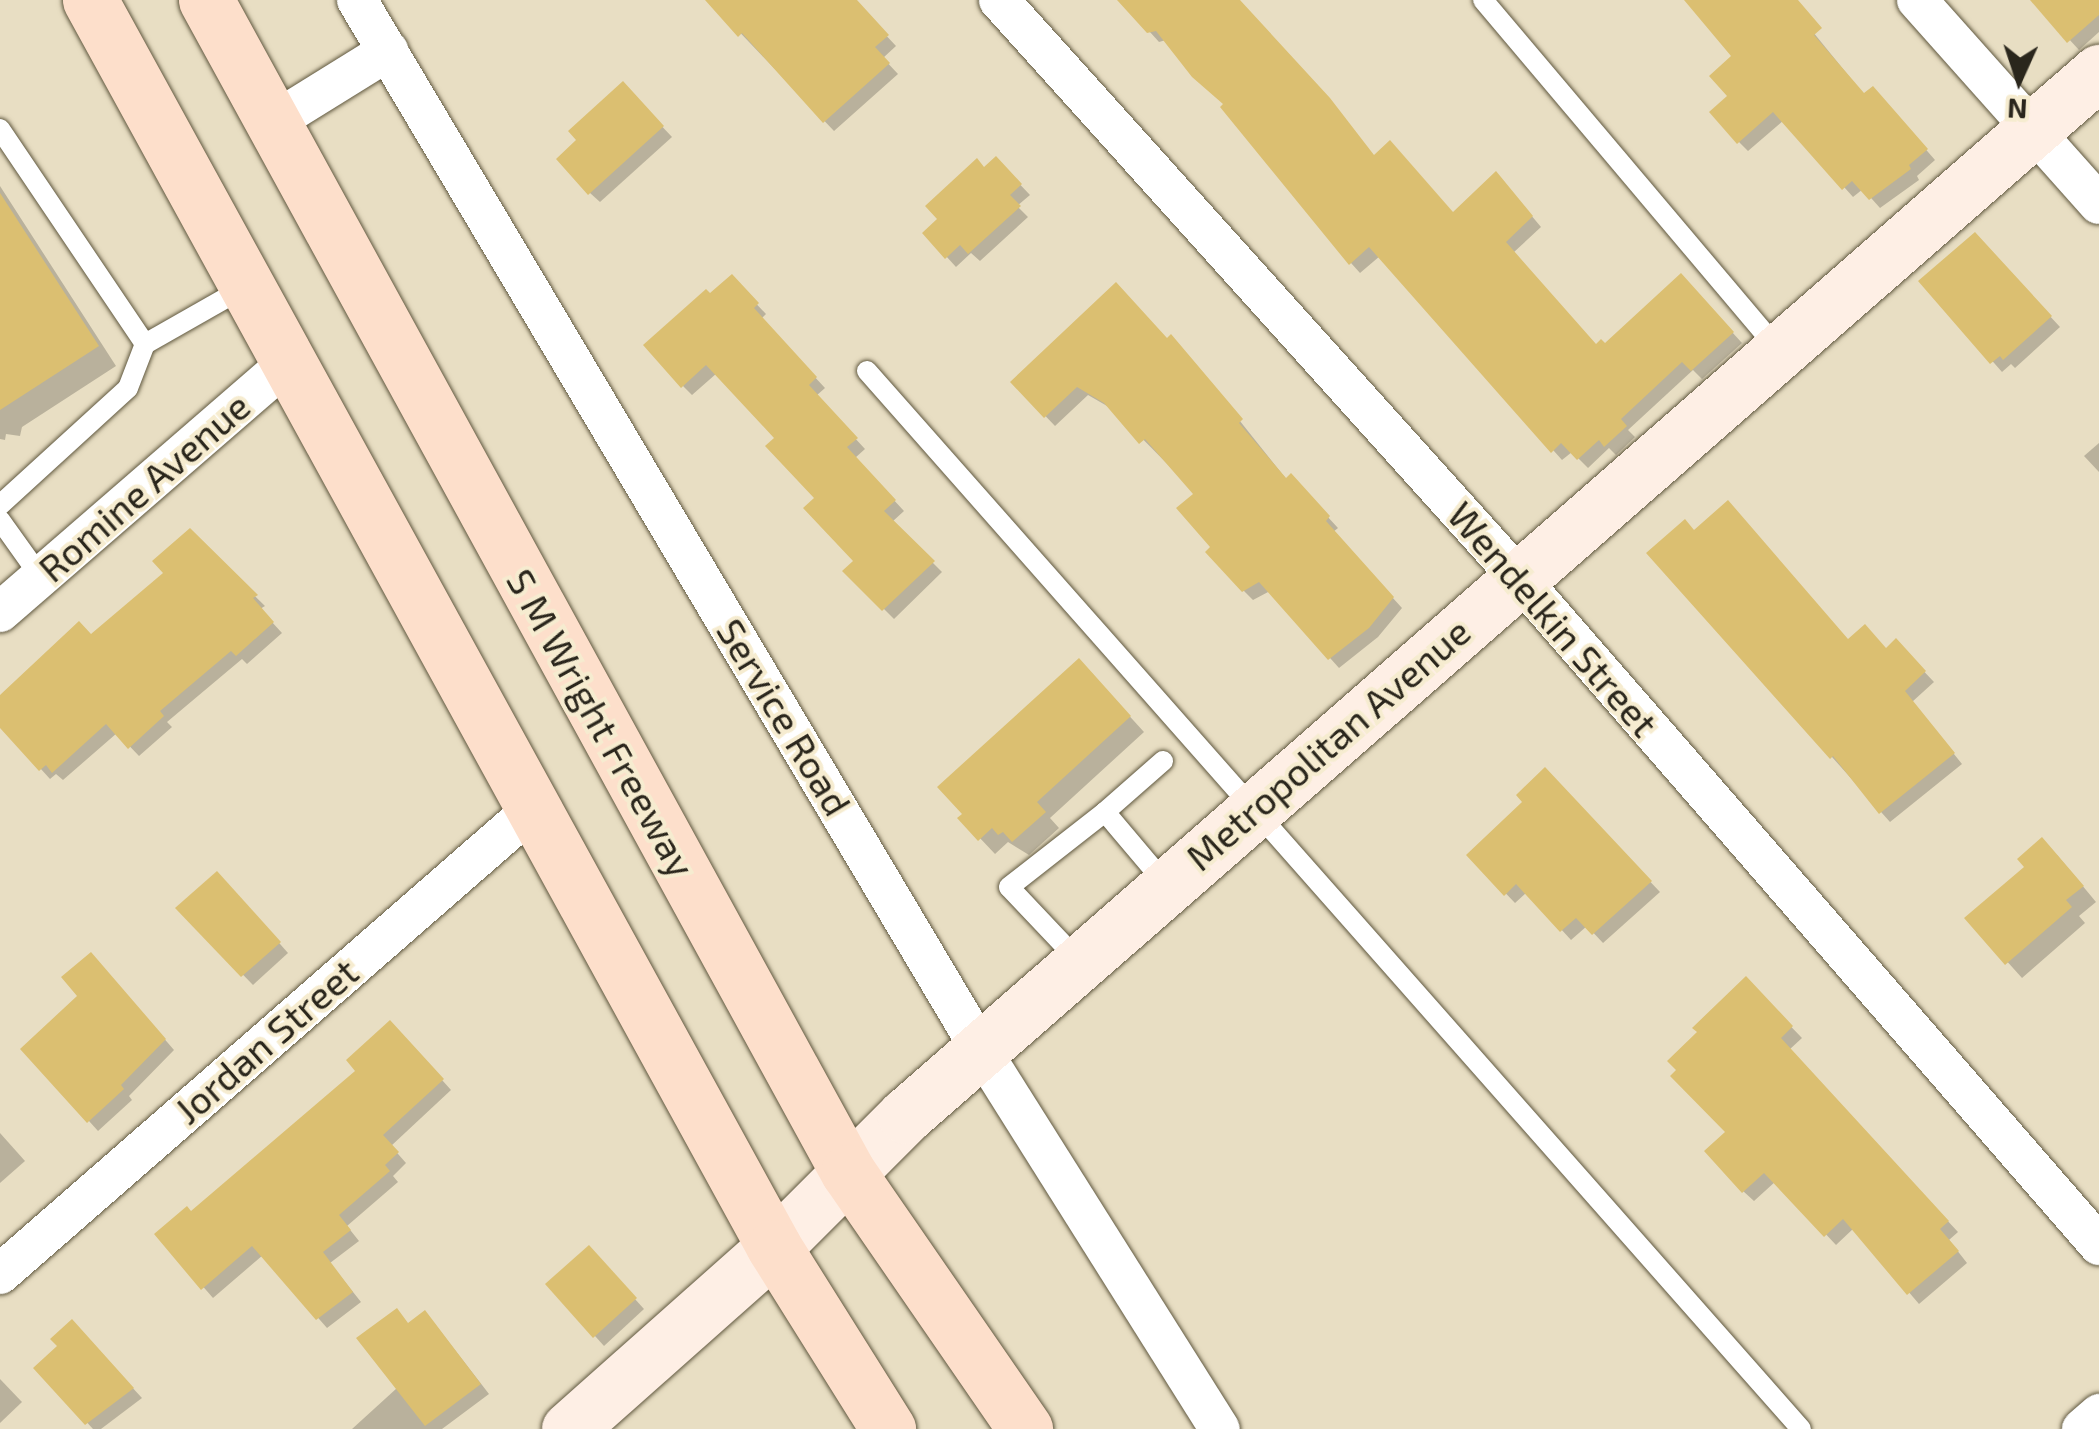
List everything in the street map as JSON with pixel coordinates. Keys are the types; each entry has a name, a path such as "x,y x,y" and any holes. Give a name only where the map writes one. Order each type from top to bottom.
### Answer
{"main road":[{"path":"90,0 774,1247 888,1429"},
{"name":"S M Wright Freeway","path":"206,0 848,1172 1024,1429"}],"street":[{"name":"Service Road","path":"356,0 981,1050 1220,1429"},
{"name":"Wendelkin Street","path":"999,0 1519,578 2099,1244"},
{"path":"1916,0 2099,204"},
{"path":"272,123 388,51"},
{"name":"Metropolitan Avenue","path":"569,1429 774,1247 848,1172 1166,885 2099,72"},
{"name":"Romine Avenue","path":"0,612 290,362"},
{"name":"Jordan Street","path":"0,1274 533,809"},
{"path":"2082,1429 2099,1414"}],"lane":[{"path":"1482,0 1779,350"},
{"path":"0,129 145,344"},
{"path":"0,504 128,388 145,344 248,286"},
{"path":"866,370 1802,1429"},
{"path":"0,520 40,576"},
{"path":"1080,962 1009,887 1163,761"},
{"path":"1105,812 1166,885"}],"building":[{"path":"705,0 857,0 889,35 875,47 890,63 823,123 742,33 738,37"},
{"path":"1117,0 1240,0 1330,98 1374,155 1390,140 1453,212 1496,171 1533,216 1506,242 1596,344 1601,339 1605,343 1681,273 1734,332 1691,371 1682,362 1621,419 1627,426 1604,447 1599,440 1577,460 1561,443 1551,453 1369,247 1349,265 1220,107 1223,104 1192,77 1156,31 1147,33"},
{"path":"1684,0 1798,0 1822,28 1814,35 1864,93 1873,86 1928,149 1909,165 1911,169 1869,200 1852,181 1842,190 1773,112 1737,144 1709,112 1727,96 1709,76 1731,56"},
{"path":"2030,0 2099,0 2099,15 2067,43"},
{"path":"623,81 664,126 588,195 556,159 576,140 568,131"},
{"path":"996,156 1022,184 1010,195 1021,206 968,254 960,245 945,259 922,233 937,219 925,206 977,158 984,167"},
{"path":"0,193 99,346 0,410"},
{"path":"1975,232 2052,316 2003,360 2000,356 1990,364 1918,281"},
{"path":"732,274 759,303 754,308 817,377 809,385 858,438 847,447 896,500 884,511 935,561 882,611 842,571 853,561 803,508 814,498 765,446 774,438 706,365 681,388 643,345 706,289 710,293"},
{"path":"1116,282 1167,338 1171,334 1243,419 1239,423 1286,478 1291,473 1330,516 1326,521 1394,597 1369,628 1328,660 1259,582 1242,592 1205,552 1210,547 1176,508 1193,494 1145,439 1139,444 1104,403 1077,387 1044,418 1010,382"},
{"path":"1728,500 1848,639 1865,624 1886,648 1896,638 1926,671 1905,691 1955,753 1879,814 1833,756 1830,759 1646,553 1685,519 1694,530"},
{"path":"190,528 258,595 253,598 274,622 236,656 231,651 160,711 164,716 128,749 106,724 52,773 46,765 39,771 0,728 0,695 79,621 91,634 163,573 152,561"},
{"path":"1079,658 1131,716 1037,802 1046,812 1012,842 1003,832 998,835 992,828 978,841 957,818 962,814 937,787"},
{"path":"1545,767 1652,881 1592,935 1576,918 1560,932 1516,884 1504,896 1466,855 1522,802 1516,795"},
{"path":"2042,837 2084,886 2066,900 2072,907 2005,965 1964,918 2024,867 2017,859"},
{"path":"217,871 281,942 241,977 175,908"},
{"path":"91,952 166,1039 121,1085 124,1089 87,1123 20,1049 77,996 61,977"},
{"path":"1746,976 1793,1026 1781,1038 1949,1221 1940,1229 1959,1251 1907,1295 1843,1219 1824,1237 1764,1173 1742,1193 1704,1151 1725,1132 1670,1076 1676,1070 1667,1061 1697,1032 1692,1028"},
{"path":"390,1020 444,1079 383,1135 399,1152 385,1165 390,1171 339,1215 351,1230 323,1252 353,1292 316,1320 252,1246 201,1290 154,1234 187,1206 191,1211 355,1071 346,1060"},
{"path":"589,1245 637,1298 593,1338 545,1284"},
{"path":"397,1308 408,1323 425,1310 481,1384 425,1426 356,1338"},
{"path":"72,1319 134,1388 85,1425 33,1368 57,1346 50,1339"}]}
